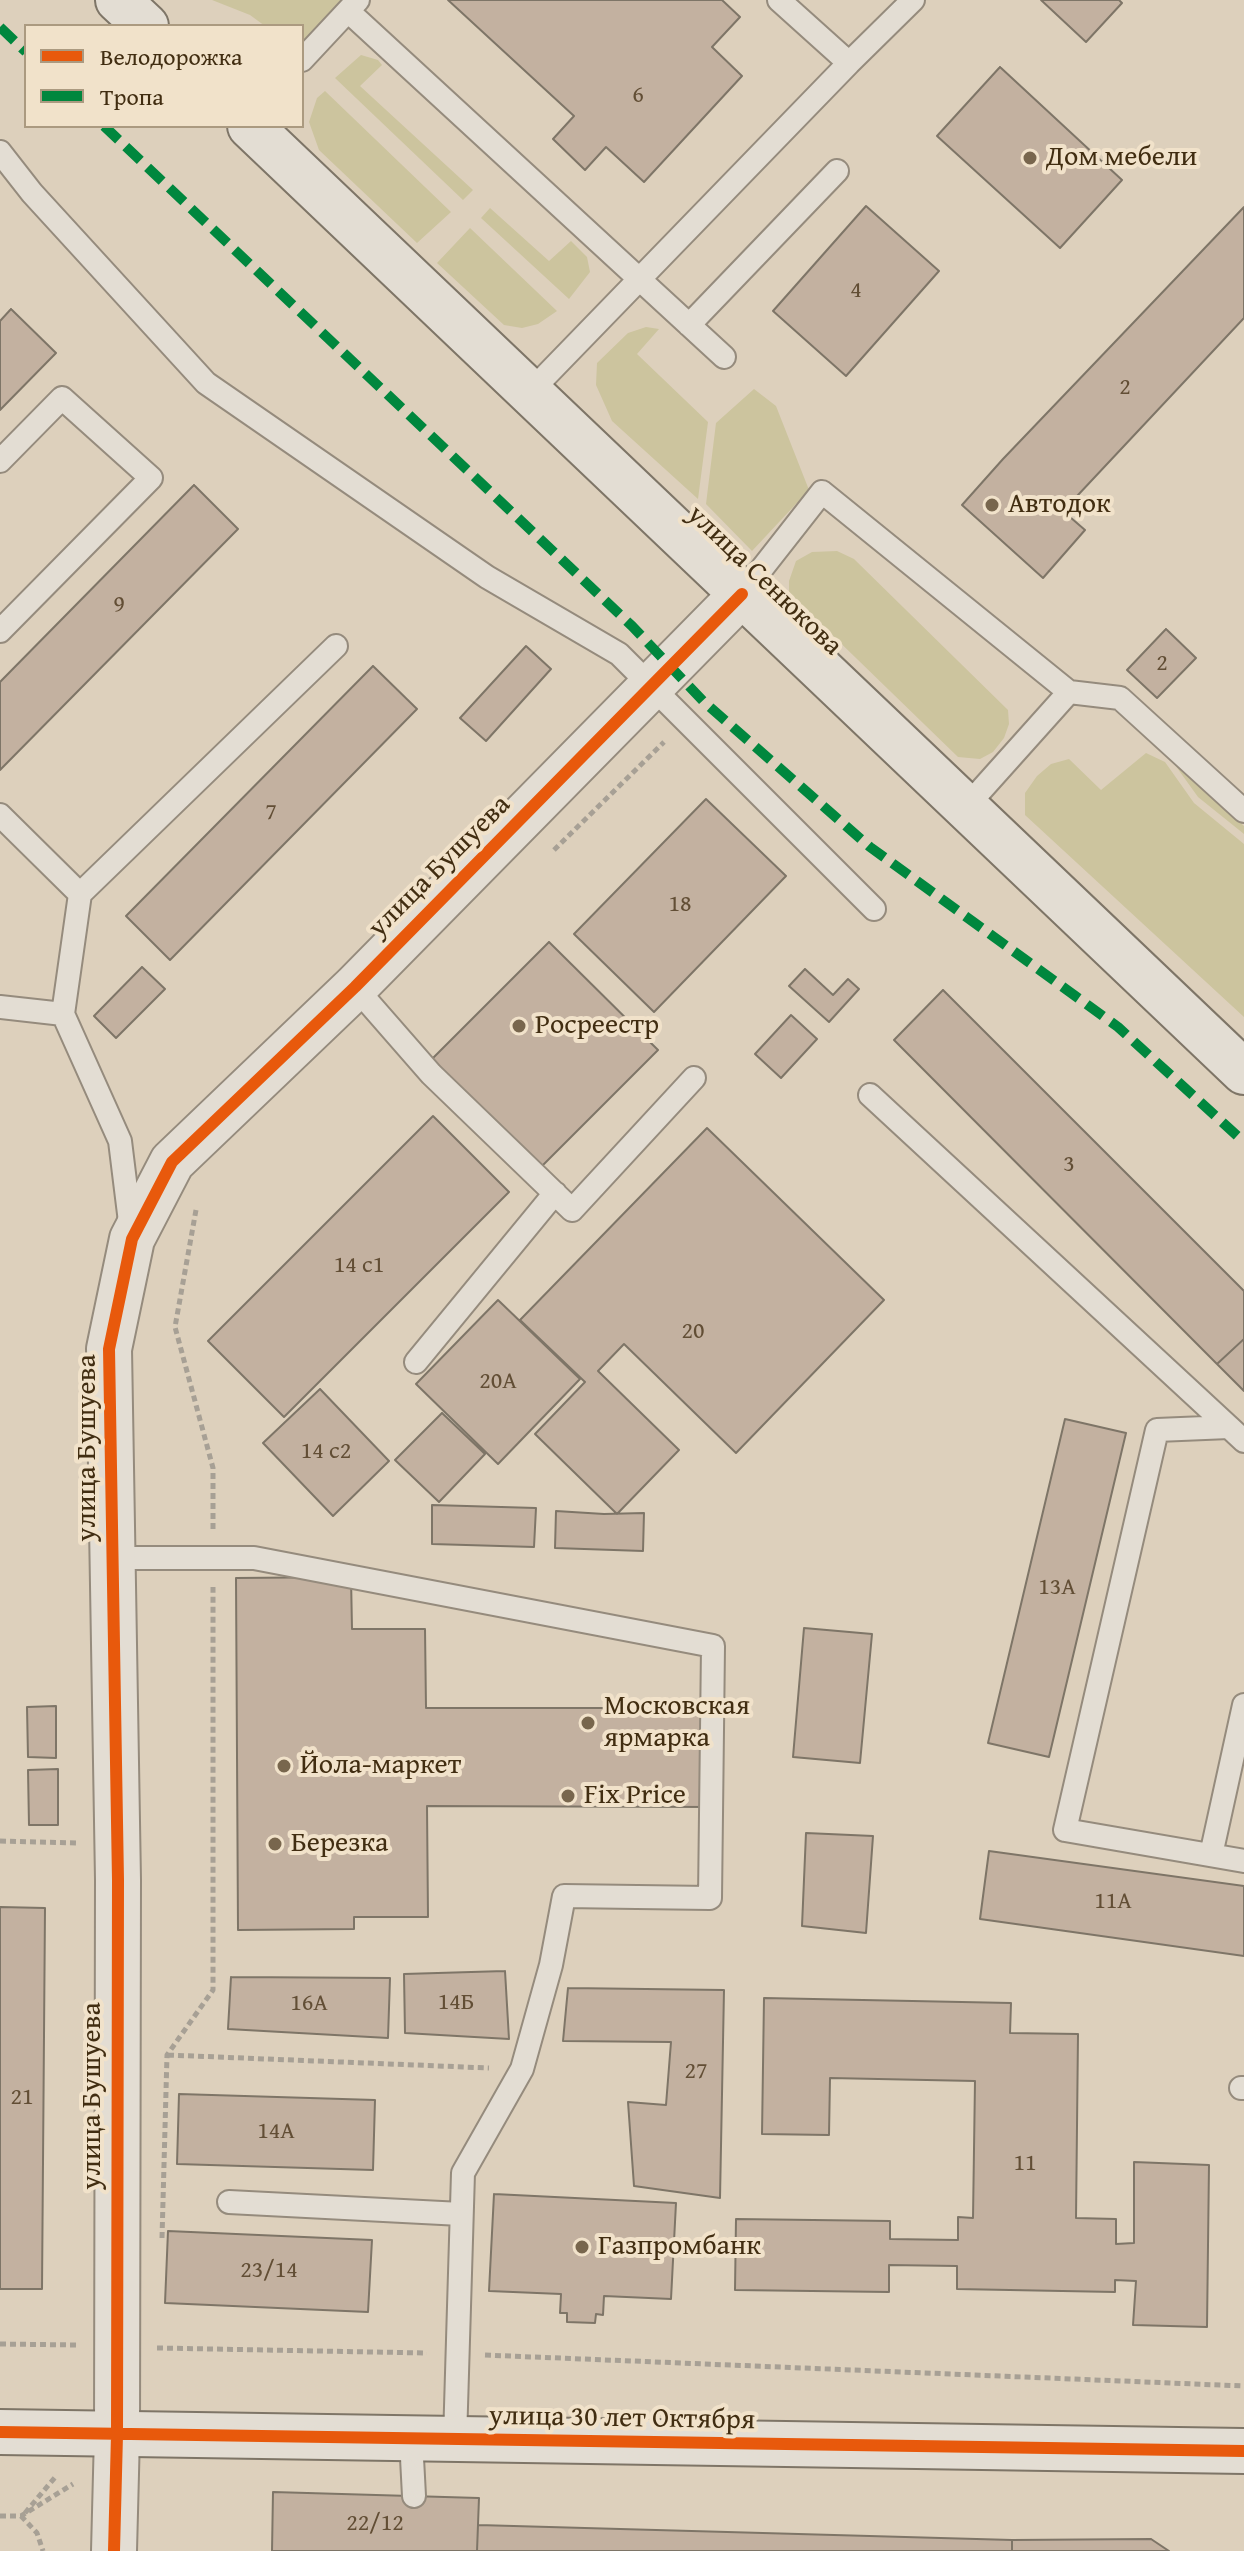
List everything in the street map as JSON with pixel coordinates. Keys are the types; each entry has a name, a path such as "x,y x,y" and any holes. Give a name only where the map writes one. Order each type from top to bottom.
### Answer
{"street":[{"path":"118,0 144,24"},
{"name":"улица Сенюкова","path":"252,128 1244,1072"},
{"name":"улица Бушуева","path":"114,2551 118,1880 109,1349 132,1239 172,1162 355,987 742,594"},
{"name":"улица 30 лет Октября","path":"0,2432 1244,2451"}],"lane":[{"path":"779,0 849,63"},
{"path":"530,392 913,0"},
{"path":"304,58 353,5 724,357"},
{"path":"0,152 32,193 206,383 487,577 619,654 874,909"},
{"path":"689,325 837,171"},
{"path":"0,461 62,398 151,478 0,631"},
{"path":"742,594 822,492 1069,692 1120,698 1244,811"},
{"path":"132,1239 120,1141 63,1014 80,894 336,646"},
{"path":"966,807 1069,692"},
{"path":"0,815 80,894"},
{"path":"355,987 431,1074 572,1210 694,1078"},
{"path":"0,1007 63,1014"},
{"path":"870,1095 1236,1434"},
{"path":"416,1362 555,1193"},
{"path":"1236,1434 1157,1430 1065,1830 1244,1861"},
{"path":"113,1558 254,1558 713,1646 710,1898 564,1896 551,1965 522,2069 463,2173 455,2440"},
{"path":"1211,1855 1244,1705"},
{"path":"229,2202 461,2214"},
{"path":"411,2439 414,2496"}],"path":[{"path":"162,2240 167,2055 213,1990 213,1468 175,1327"},
{"path":"0,1841 82,1844"},
{"path":"167,2055 522,2069"},
{"path":"0,2344 458,2354 1244,2386"},
{"path":"160,2348 160,2362"},
{"path":"0,2516 21,2516 37,2533 43,2551"}],"shaded area":[{"path":"212,0 350,0 313,38 304,40 304,24 262,24 250,15"},
{"path":"361,55 378,60 382,65 360,86 473,190 463,200 335,78"},
{"path":"325,91 451,212 417,243 319,150 309,122 317,98"},
{"path":"490,208 549,261 571,241 587,257 590,272 569,299 481,218"},
{"path":"470,228 557,311 538,324 522,328 504,325 437,263"},
{"path":"646,327 659,329 637,354 708,422 698,499 612,421 596,385 597,363 628,333"},
{"path":"754,389 776,406 809,490 752,551 706,504 716,423"},
{"path":"837,551 854,559 1008,710 1009,724 1004,738 993,752 980,759 958,757 789,593 789,581 796,561 812,552"},
{"path":"1146,753 1165,762 1194,803 1244,844 1244,1017 1025,815 1025,793 1037,776 1051,764 1069,759 1101,790"},
{"path":"1170,758 1244,826 1244,834 1198,797"}],"building":[{"path":"448,0 722,0 740,17 712,47 742,76 644,182 606,147 585,170 553,139 574,116"},
{"path":"1041,0 1119,0 1122,3 1086,42"},
{"name":"Дом мебели","path":"1000,67 1122,180 1060,248 937,136"},
{"path":"866,206 939,271 846,376 773,311"},
{"path":"1244,207 1244,318 1063,511 1085,530 1043,578 962,505"},
{"path":"11,309 56,353 0,410 0,321"},
{"path":"194,485 238,529 0,770 0,682"},
{"path":"1166,629 1196,658 1157,698 1127,670"},
{"path":"526,646 551,669 486,741 460,718"},
{"path":"373,666 417,709 170,960 126,916"},
{"path":"706,799 786,876 654,1012 574,934"},
{"path":"549,942 658,1050 540,1168 432,1059"},
{"path":"142,967 165,989 116,1038 94,1016"},
{"path":"805,969 833,995 848,979 859,989 829,1022 789,986"},
{"path":"943,990 1244,1291 1244,1339 1217,1364 894,1040"},
{"path":"791,1015 817,1039 781,1078 755,1054"},
{"path":"433,1116 509,1192 284,1417 208,1341"},
{"path":"707,1128 884,1300 736,1453 624,1344 598,1371 679,1450 617,1514 535,1434 585,1382 520,1320"},
{"path":"498,1300 580,1379 498,1464 416,1384"},
{"path":"1244,1339 1244,1391 1217,1364"},
{"path":"320,1389 389,1461 333,1516 263,1443"},
{"path":"442,1413 485,1454 439,1502 395,1460"},
{"path":"1065,1419 1126,1433 1049,1757 988,1743"},
{"path":"432,1505 536,1508 534,1547 432,1544"},
{"path":"556,1511 644,1513 643,1551 555,1548"},
{"path":"351,1577 352,1629 425,1629 426,1708 711,1708 711,1807 427,1806 428,1917 354,1917 354,1929 238,1930 236,1578"},
{"path":"804,1628 872,1634 860,1763 793,1757"},
{"path":"56,1706 56,1758 28,1757 27,1707"},
{"path":"58,1769 58,1825 29,1825 28,1770"},
{"path":"806,1833 873,1836 866,1933 802,1926"},
{"path":"989,1851 1244,1886 1244,1956 980,1919"},
{"path":"0,1907 45,1908 42,2289 0,2289"},
{"path":"505,1971 509,2039 405,2033 404,1974"},
{"path":"231,1977 390,1978 388,2038 228,2029"},
{"path":"568,1988 724,1990 720,2198 634,2186 628,2102 666,2105 671,2042 563,2041"},
{"path":"764,1998 1011,2003 1010,2033 1078,2034 1076,2218 1116,2219 1116,2244 1134,2243 1134,2162 1209,2165 1207,2327 1133,2325 1136,2281 1115,2280 1115,2292 957,2289 957,2266 889,2265 889,2292 735,2290 736,2219 890,2221 890,2239 958,2240 958,2217 973,2218 975,2081 830,2078 829,2135 762,2134"},
{"path":"179,2094 375,2100 373,2170 177,2164"},
{"name":"Газпромбанк","path":"494,2194 676,2203 671,2299 604,2296 603,2315 596,2314 595,2323 567,2322 567,2313 560,2313 561,2294 489,2291"},
{"path":"168,2231 372,2240 368,2312 165,2303"},
{"path":"273,2492 479,2498 477,2551 272,2551"},
{"path":"478,2525 1012,2540 1012,2551 477,2551"},
{"path":"1151,2539 1169,2551 1012,2551 1012,2540"}],"marked path":[{"path":"0,27 24,50"},
{"path":"106,128 632,626 704,702 870,847 1118,1027 1244,1142"}],"cycle path":[{"path":"114,2551 118,1880 109,1349 132,1239 172,1162 355,987 742,594"},
{"path":"0,2432 1244,2451"}],"place":[{"name":"Дом мебели","path":"1030,158"},
{"name":"Автодок","path":"992,505"},
{"name":"Росреестр","path":"519,1026"},
{"name":"Московская ярмарка","path":"588,1723"},
{"name":"Йола-маркет","path":"284,1766"},
{"name":"Fix Price","path":"568,1796"},
{"name":"Березка","path":"275,1844"},
{"name":"Газпромбанк","path":"582,2247"}]}
